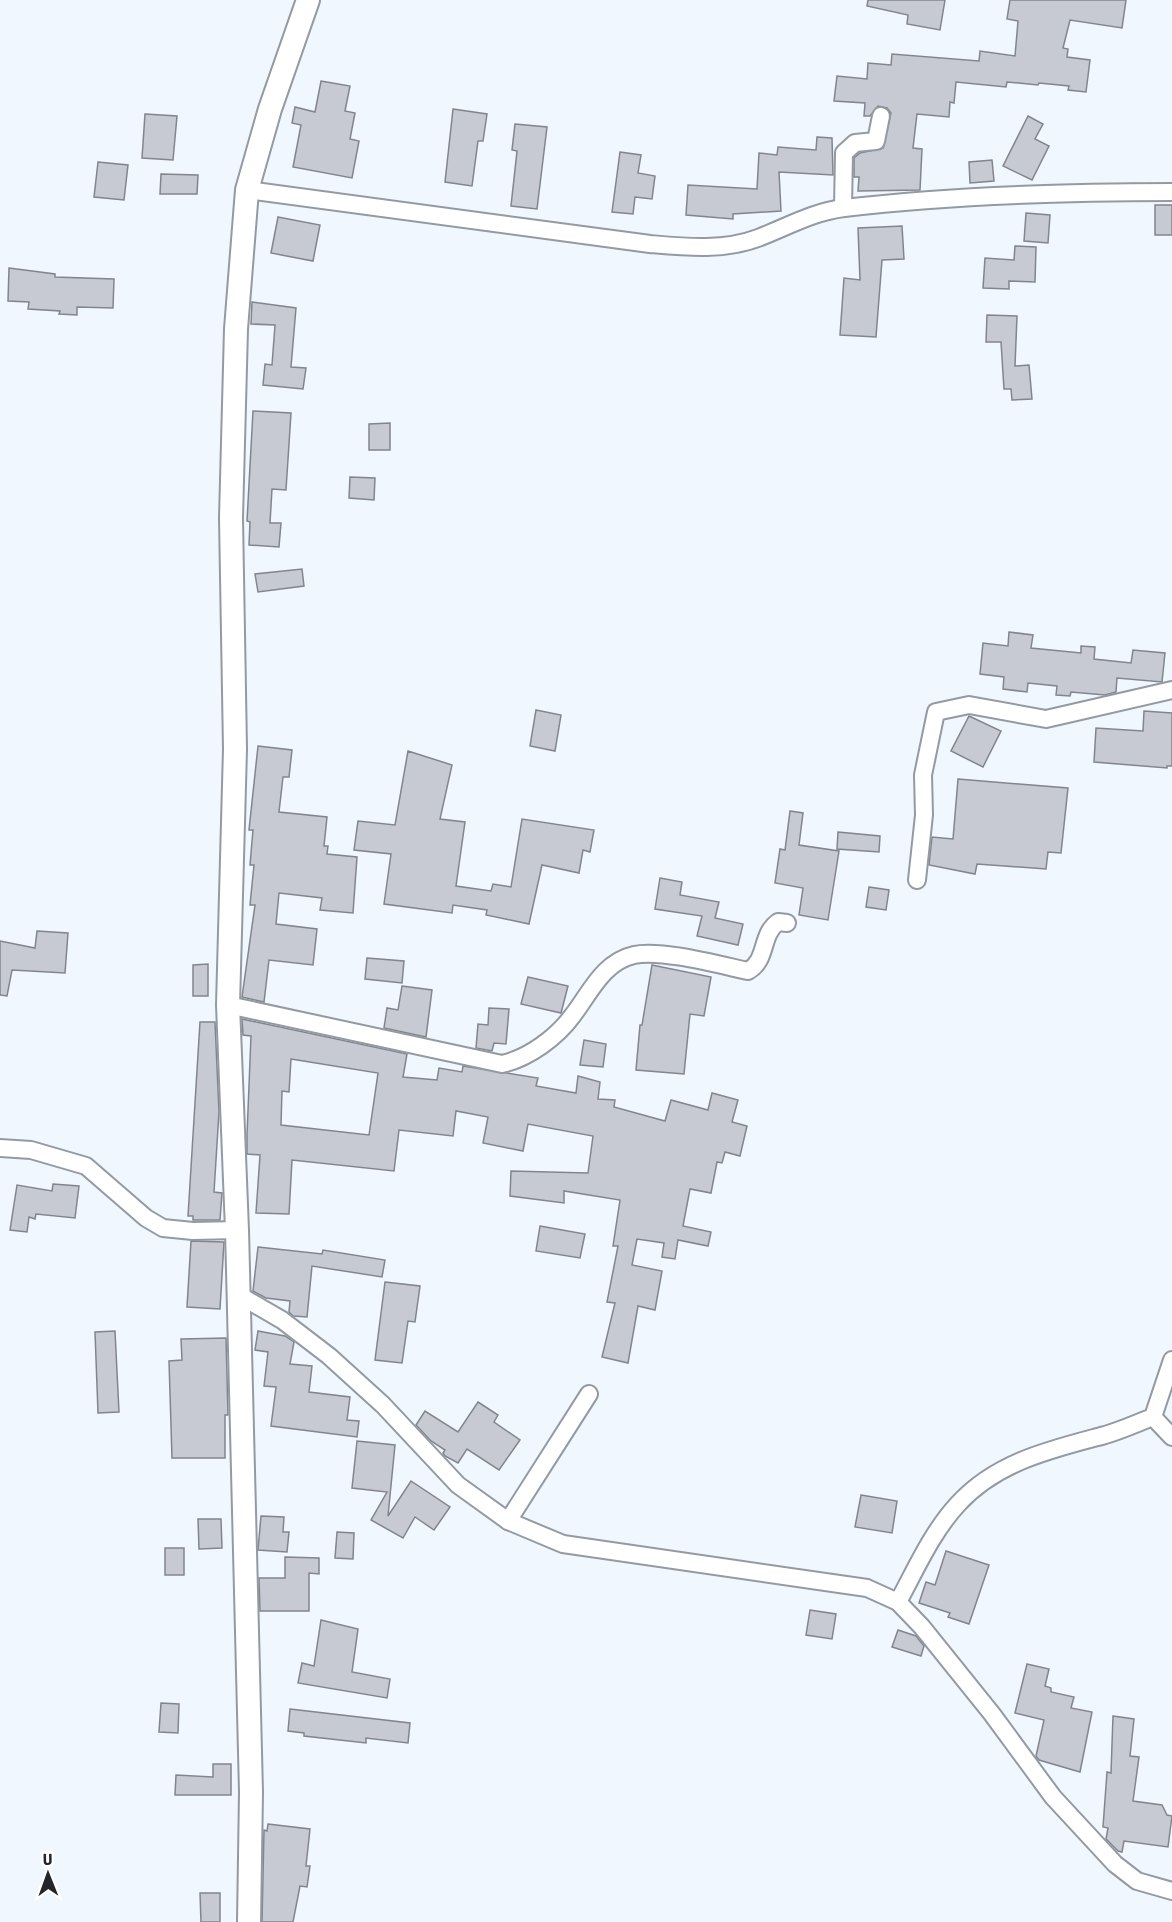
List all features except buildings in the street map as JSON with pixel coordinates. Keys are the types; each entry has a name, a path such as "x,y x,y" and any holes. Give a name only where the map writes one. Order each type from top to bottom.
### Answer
{"street":[{"path":"249,1922 251,1792 239,1295 228,1005 235,749 231,518 236,329 247,190 270,109 308,0"},
{"path":"843,208 844,153 855,143 876,141 882,116"},
{"path":"247,190 650,244 700,248 757,239 799,219 843,208 1050,192 1172,192"},
{"path":"917,880 924,815 923,775 936,712 969,705 1046,719 1172,690"},
{"path":"228,1005 502,1064 534,1051 573,1017 597,979 634,955 670,956 748,971 761,959 767,937 773,926 778,922 787,923"},
{"path":"0,1148 31,1150 86,1166 146,1218 163,1228 193,1231 237,1230"},
{"path":"239,1295 282,1320 329,1356 383,1405 458,1485 508,1521 563,1544 867,1588 898,1602 992,1714 1053,1797 1114,1864 1137,1881 1172,1891"},
{"path":"1153,1417 1172,1360"},
{"path":"508,1521 589,1394"},
{"path":"898,1602 939,1527 959,1502 992,1475 1040,1451 1108,1434 1153,1417"},
{"path":"1153,1417 1172,1437"}]}
